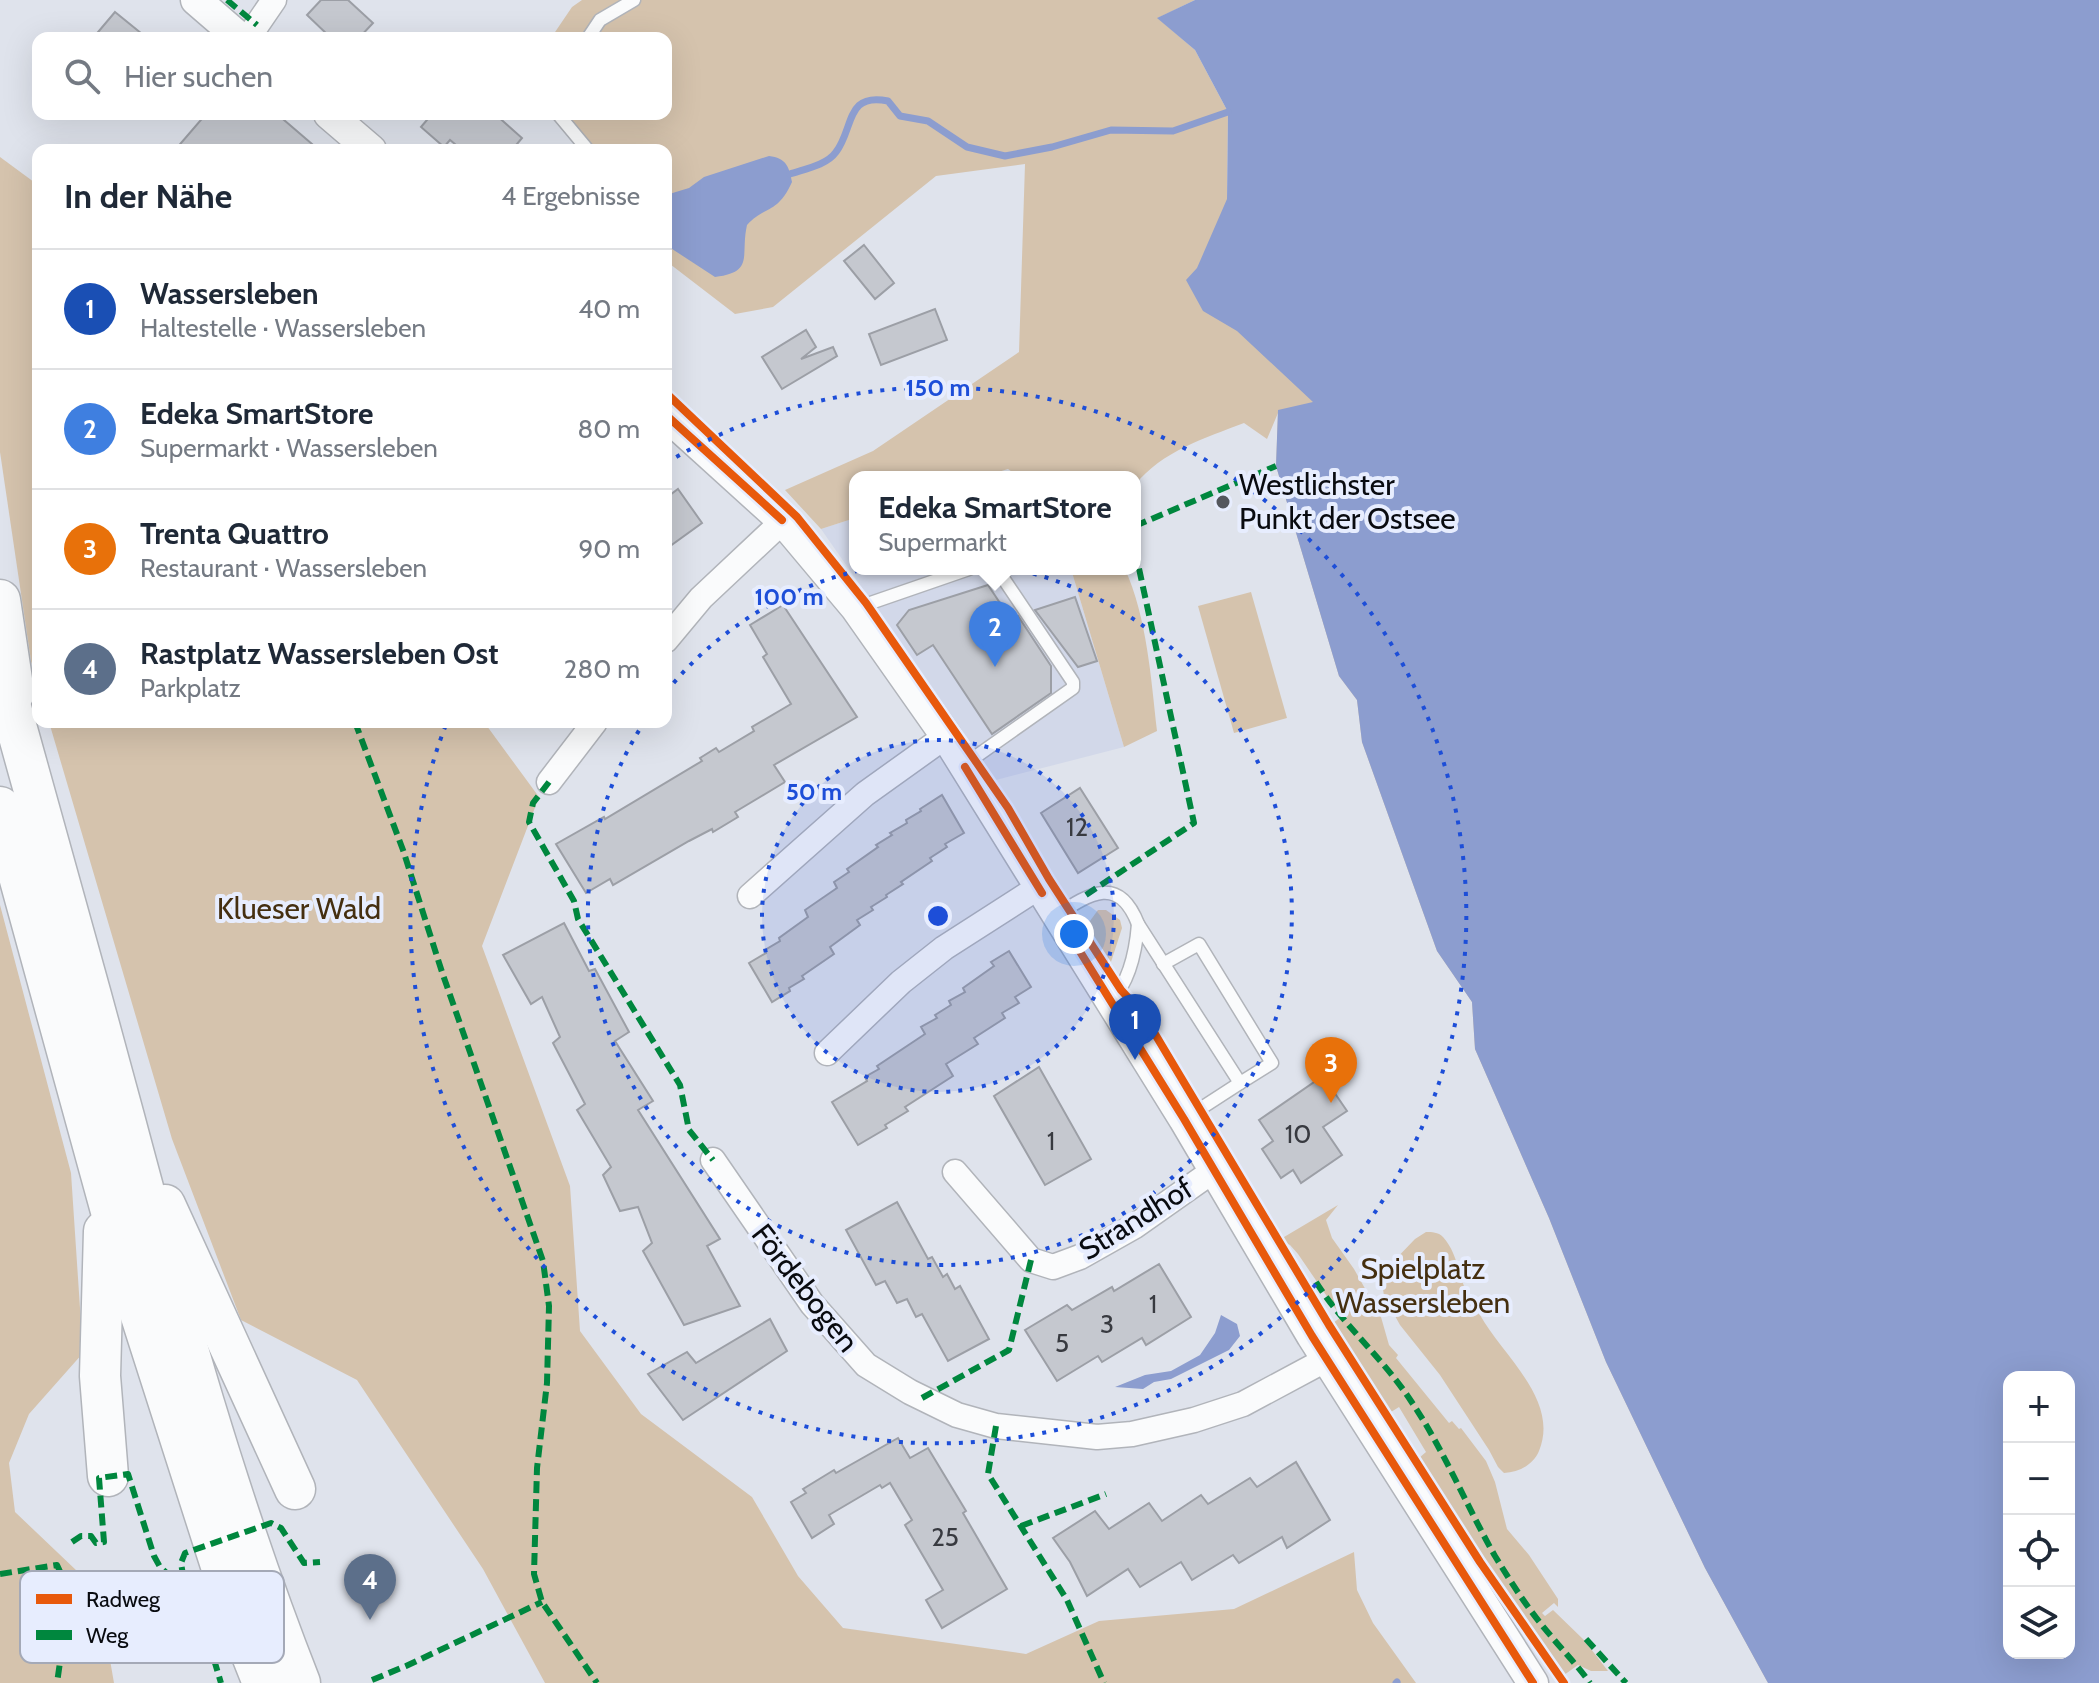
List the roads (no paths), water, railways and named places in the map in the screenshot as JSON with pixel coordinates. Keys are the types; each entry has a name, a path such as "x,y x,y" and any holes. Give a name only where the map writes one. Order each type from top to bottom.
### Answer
{"highway":[{"path":"0,600 23,752"},
{"path":"0,668 124,1116 165,1277 214,1443 258,1571"},
{"path":"0,807 105,1195 223,1571"},
{"path":"124,1116 295,1489"},
{"path":"105,1195 100,1376 108,1476"},
{"path":"284,1643 300,1683"},
{"path":"255,1663 263,1683"}],"street":[{"path":"196,0 233,32"},
{"path":"252,32 274,0"},
{"path":"336,120 364,144"},
{"path":"672,420 783,521 856,608 946,736 1184,1119 1327,1359 1533,1683"},
{"path":"672,633 701,598 783,521"},
{"path":"549,782 590,728"},
{"path":"750,896 865,794 946,736"},
{"path":"827,1053 901,982 944,948 1039,887"},
{"name":"Fördebogen","path":"713,1160 812,1304 866,1365 910,1392 957,1415 996,1426 1097,1437 1132,1434 1194,1420 1243,1404 1327,1359"},
{"name":"Strandhof","path":"955,1172 1031,1260 1053,1267 1080,1257 1135,1226 1213,1171"}],"lane":[{"path":"592,32 600,20 634,0"},
{"path":"563,120 583,144"},
{"path":"856,608 952,575"},
{"path":"964,765 1073,688 1073,682 1001,575"},
{"path":"1057,915 1086,895 1112,893 1130,904 1138,924 1240,1083"},
{"path":"1111,1001 1121,990 1137,944 1138,924"},
{"path":"1163,964 1199,944 1272,1063 1184,1119"}],"water":[{"path":"1195,0 2099,0 2099,1683 1768,1683 1705,1568 1606,1362 1549,1218 1475,1049 1472,1002 1437,951 1362,742 1357,700 1339,676 1276,466 1278,410 1313,402 1237,331 1203,311 1186,280 1197,268 1227,199 1228,112 1195,50 1157,18"},
{"path":"769,156 786,164 790,171 792,182 781,200 747,225 741,267 728,275 715,277 672,249 672,193 689,188 704,177"},
{"path":"1221,1315 1237,1324 1240,1336 1229,1350 1171,1379 1154,1382 1143,1389 1115,1387 1145,1375 1171,1371 1200,1355 1215,1333"}],"waterway":[{"path":"790,174 815,166 832,156 842,143 857,107 874,100 888,101 900,116 928,121 967,147 1005,156 1052,147 1111,130 1173,131 1228,112"}],"place":[{"name":"Westlichster Punkt der Ostsee","path":"1223,502"},
{"name":"Edeka SmartStore","path":"995,667"},
{"name":"Wassersleben","path":"1135,1060"},
{"name":"Trenta Quattro","path":"1331,1103"},
{"name":"Rastplatz Wassersleben Ost","path":"370,1620"}],"park label":[{"name":"Klueser Wald","path":"299,909"},
{"name":"Spielplatz Wassersleben","path":"1423,1286"}]}
